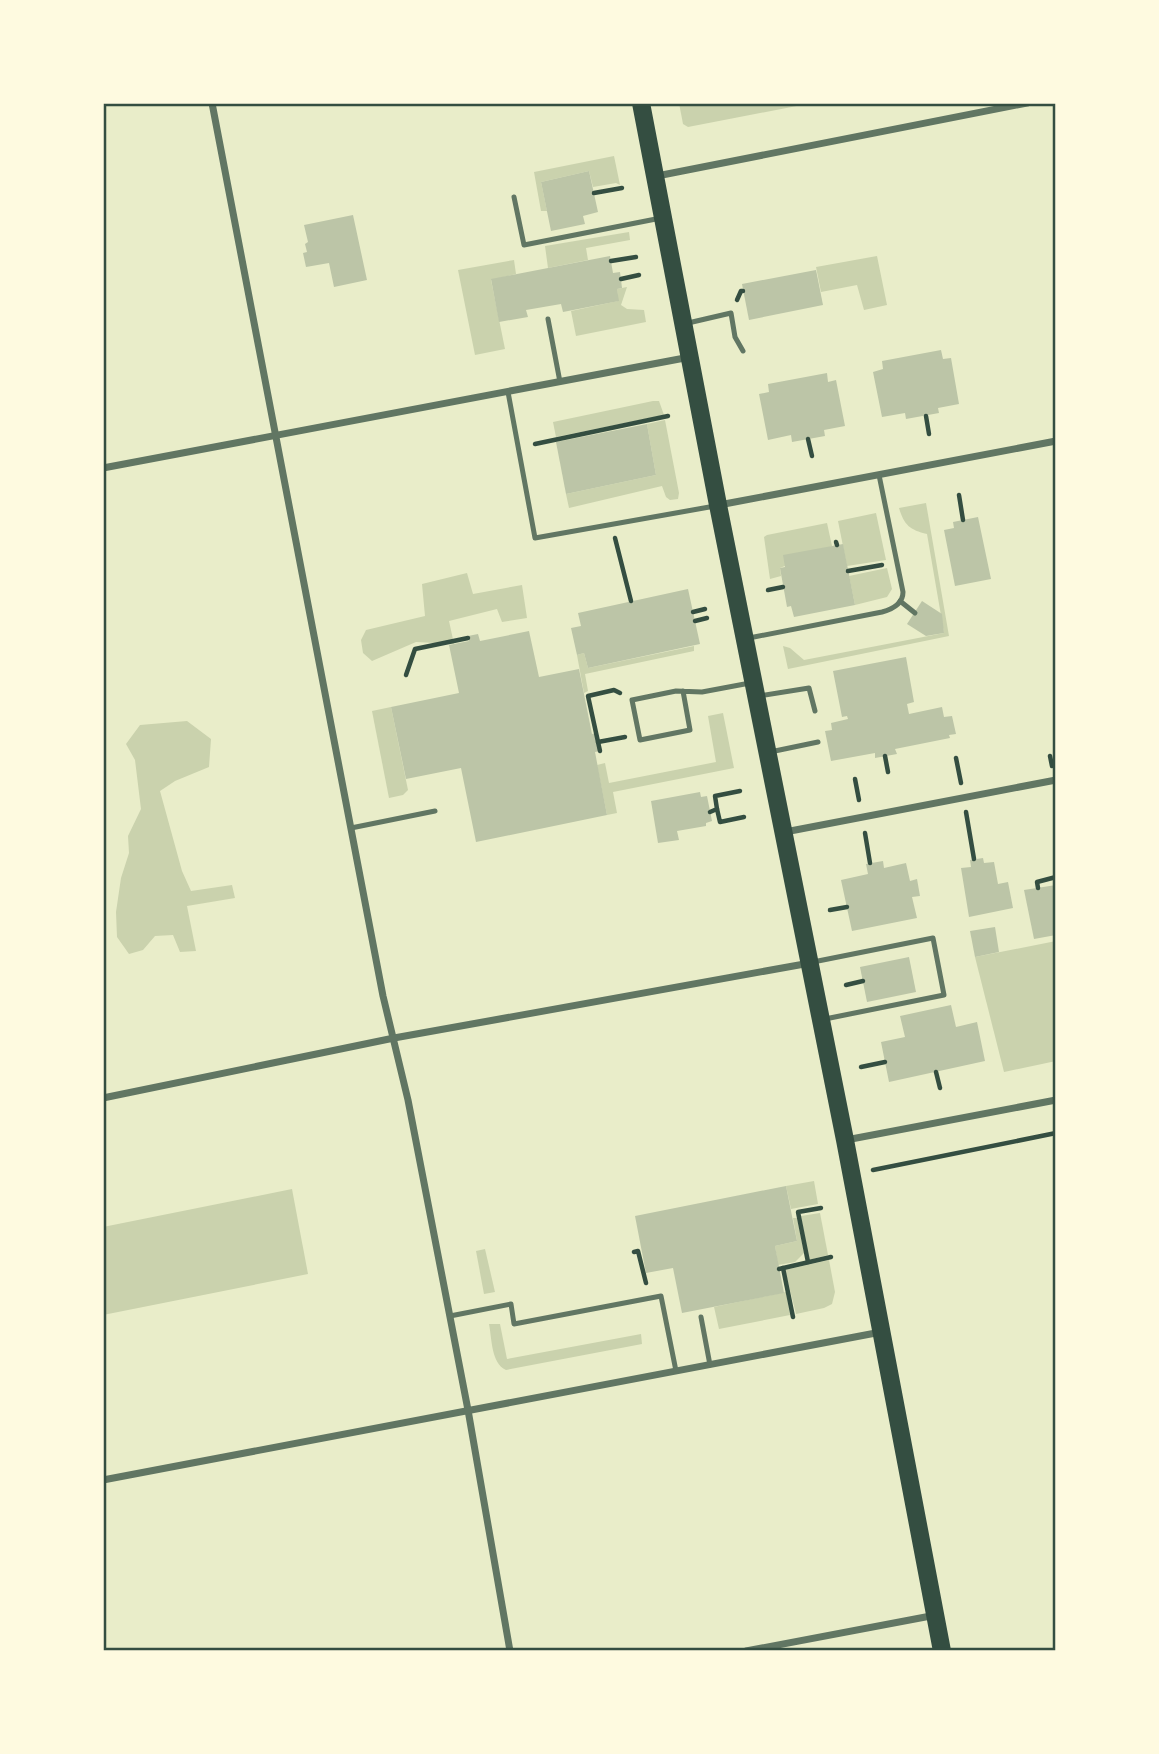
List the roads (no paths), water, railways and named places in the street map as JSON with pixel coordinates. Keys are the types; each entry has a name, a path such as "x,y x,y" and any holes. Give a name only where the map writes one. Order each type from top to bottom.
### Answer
{"main road":[{"path":"641,103 845,1140 942,1651"}],"street":[{"path":"212,103 351,828 450,1316 510,1651"},
{"path":"656,176 1027,103"},
{"path":"103,468 691,357"},
{"path":"718,505 1056,441"},
{"path":"784,832 1056,780"},
{"path":"103,1098 394,1038 810,963"},
{"path":"845,1140 1056,1100"},
{"path":"103,1480 882,1332"},
{"path":"746,1651 936,1615"}],"lane":[{"path":"514,197 524,245 664,218"},
{"path":"685,323 731,313 735,337 743,351"},
{"path":"548,319 561,382"},
{"path":"508,392 535,538 718,505"},
{"path":"745,639 882,612 892,609 900,601 903,592 879,475"},
{"path":"900,601 915,613"},
{"path":"683,691 690,730 640,740 632,700 683,691 808,688 815,711"},
{"path":"768,753 818,742"},
{"path":"351,828 435,811"},
{"path":"810,963 933,938 944,995 821,1020"},
{"path":"450,1316 511,1304 514,1325 661,1296 676,1371"},
{"path":"701,1317 710,1365"}]}
